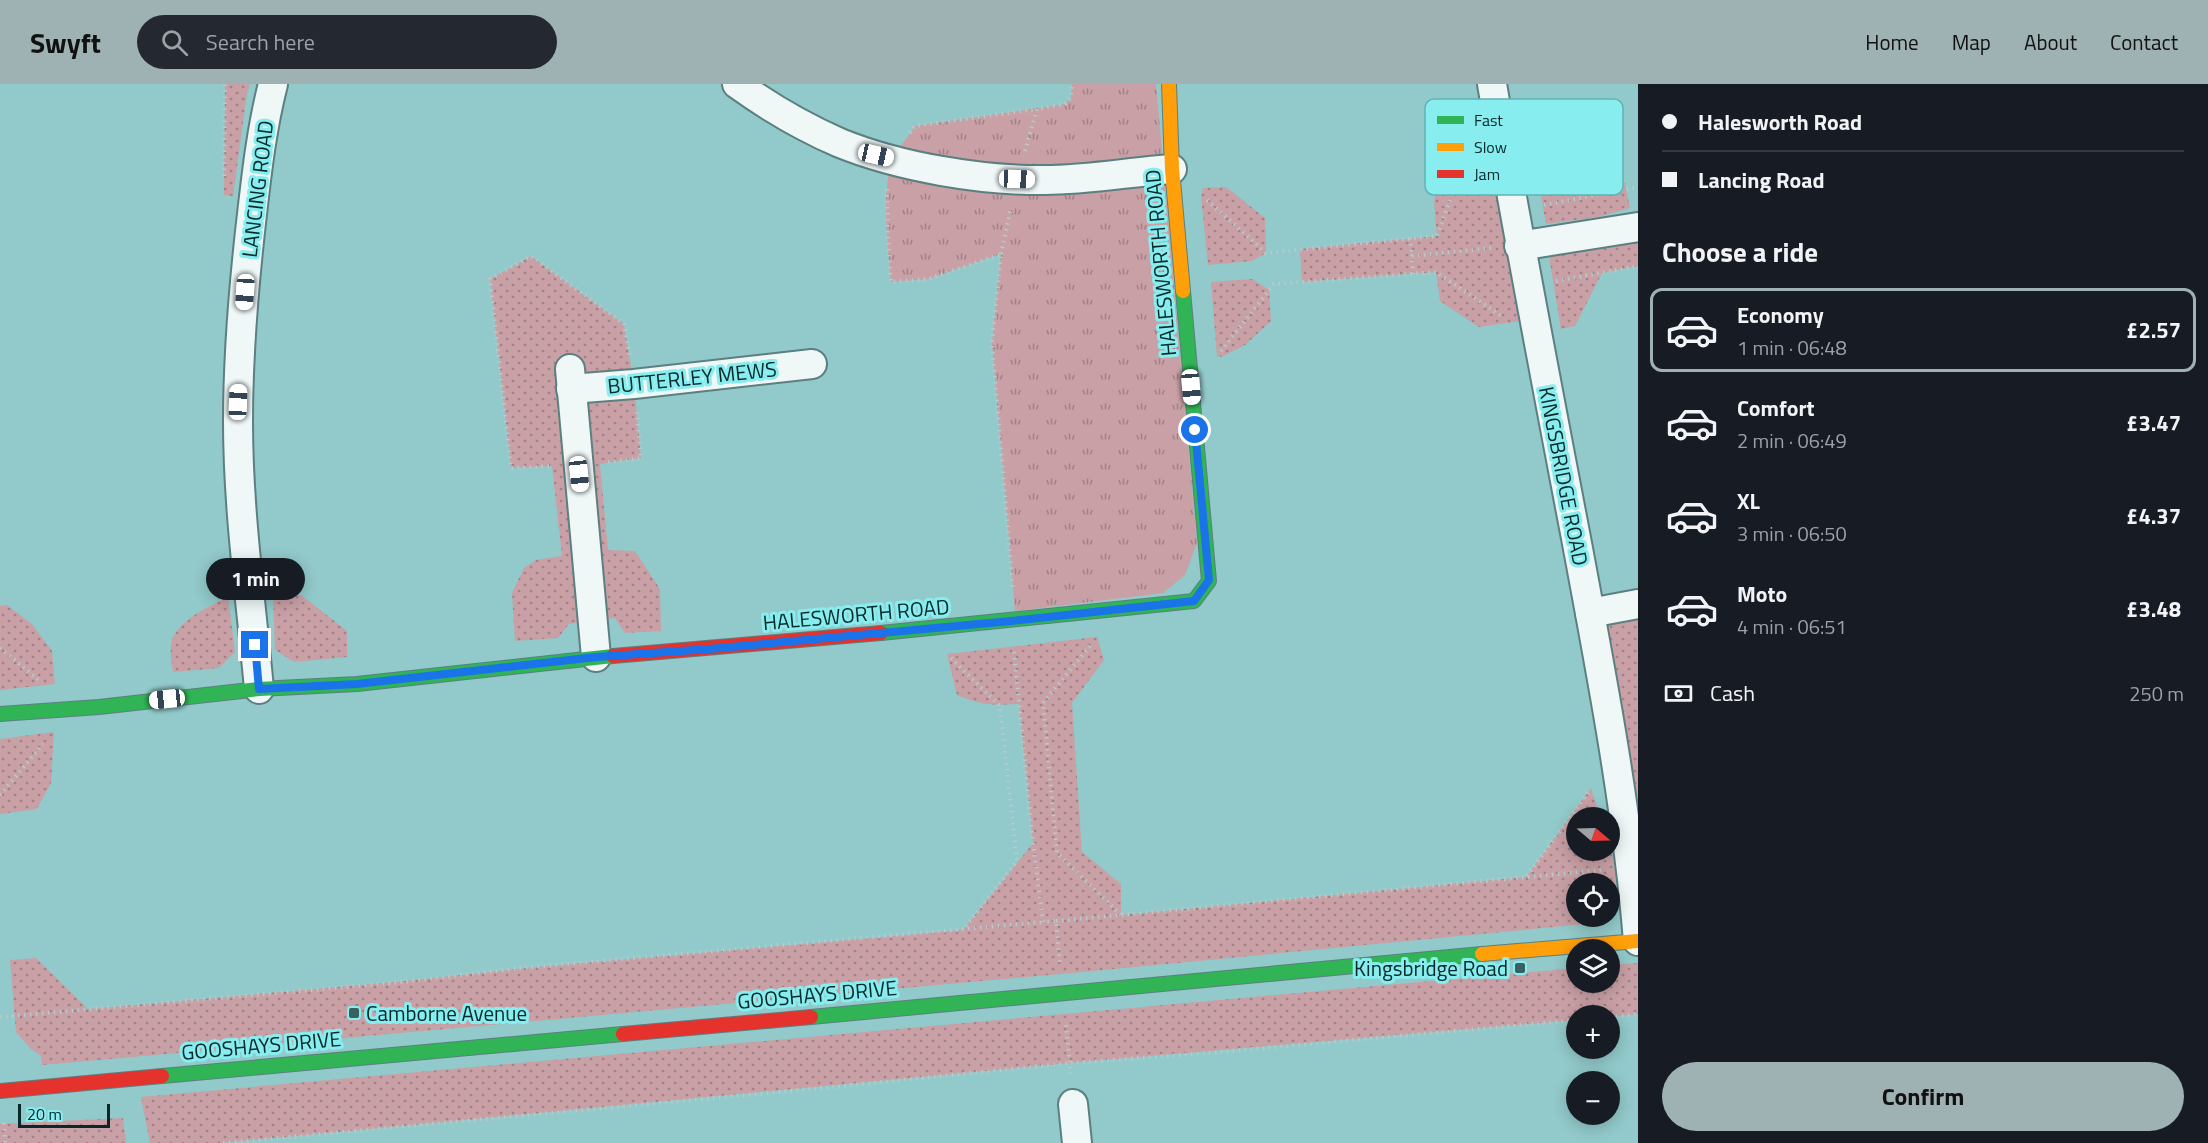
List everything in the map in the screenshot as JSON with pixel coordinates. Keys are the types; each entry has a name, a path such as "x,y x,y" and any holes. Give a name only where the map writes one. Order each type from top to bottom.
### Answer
{"street":[{"name":"LANCING ROAD","path":"259,689 241,491 238,423 248,248 260,146 273,84"},
{"path":"737,84 798,123 840,143 893,159 975,176 1046,180 1172,169"},
{"name":"HALESWORTH ROAD","path":"0,714 73,709 259,689 357,684 596,657 1013,621 1194,601 1209,580 1172,169 1169,84"},
{"name":"KINGSBRIDGE ROAD","path":"1492,84 1495,99"},
{"name":"KINGSBRIDGE ROAD","path":"1511,195 1614,753 1632,868 1638,941"},
{"path":"1519,246 1638,227"},
{"name":"BUTTERLEY MEWS","path":"596,657 570,379 634,384 812,364"},
{"path":"1590,613 1638,604"},
{"name":"GOOSHAYS DRIVE","path":"0,1091 1404,963 1529,949 1638,941"},
{"path":"1073,1104 1077,1143"}],"path":[{"path":"1001,254 928,279 891,282 887,181 893,159 915,126 1065,104 1071,98 1072,84"},
{"path":"1037,109 1017,179 1001,254 992,343 1013,621 1033,843 1043,922"},
{"path":"1623,190 1638,187"},
{"path":"1207,200 1266,253 1437,236 1452,195"},
{"path":"1514,211 1597,195"},
{"path":"1410,238 1413,274"},
{"path":"1412,256 1519,246"},
{"path":"1528,286 1638,266"},
{"path":"1191,387 1274,284 1436,272 1538,341"},
{"path":"1119,610 1043,703 1057,854 1121,915"},
{"path":"921,628 1000,706 1017,861 963,930"},
{"path":"0,795 73,709"},
{"path":"1527,877 1614,753"},
{"path":"0,1017 1632,868"},
{"path":"1056,921 1073,1104"},
{"path":"1620,1016 1638,1014"},
{"path":"223,1143 1070,1063 1566,1021"}],"green space":[{"path":"225,84 250,84 233,196 224,195"},
{"path":"1072,84 1156,84 1197,543 1185,575 1163,593 1015,611 992,343 1001,254 928,279 891,282 886,221 887,189 892,161 915,126 1065,104 1071,98"},
{"path":"1623,183 1625,183 1630,208 1598,217 1546,224 1541,195 1623,195"},
{"path":"1226,187 1265,218 1266,253 1252,261 1208,265 1201,196 1203,188"},
{"path":"1435,195 1498,195 1521,321 1479,327 1440,301 1436,272 1302,282 1300,249 1437,236"},
{"path":"1638,240 1638,266 1602,273 1575,326 1561,329 1549,256"},
{"path":"531,256 624,324 634,384 641,458 600,464 608,550 635,551 660,589 661,631 625,633 615,618 569,624 558,638 515,641 512,593 524,568 536,560 562,556 552,466 511,468 490,279"},
{"path":"1252,279 1269,290 1271,321 1245,345 1221,357 1217,356 1211,282"},
{"path":"273,595 301,595 347,631 347,657 294,662 275,650"},
{"path":"228,597 235,652 219,668 173,672 171,644 179,628 194,615"},
{"path":"7,605 32,624 52,651 55,684 0,690 0,606"},
{"path":"1638,616 1638,805 1607,623"},
{"path":"1097,637 1104,660 1072,703 1082,852 1121,884 1121,915 1526,877 1566,822 1566,861 1614,861 1616,873 1566,873 1566,926 1061,974 42,1065 41,1056 31,1049 16,1032 10,960 36,958 88,1009 963,930 1033,843 1019,704 988,704 957,695 947,654"},
{"path":"54,732 51,783 37,809 0,814 0,739"},
{"path":"1591,788 1597,807 1577,807"},
{"path":"1638,963 1638,1014 1620,1016 1620,1005 1566,1005 1566,1021 1070,1063 222,1143 150,1143 141,1097 1566,969 1566,993 1620,993 1620,964"},
{"path":"123,1118 126,1143 0,1143 0,1124"}],"traffic: fast":[{"path":"881,633 1194,601 1209,581 1183,291"},
{"path":"0,714 99,707 259,689 357,684 613,656"},
{"path":"811,1017 1482,954"},
{"path":"162,1076 623,1034"}],"traffic: slow":[{"path":"1169,84 1172,169 1183,291"},
{"path":"1482,954 1638,941"}],"traffic: jam":[{"path":"613,656 881,633"},
{"path":"623,1034 811,1017"},
{"path":"0,1091 162,1076"}],"place":[{"name":"Kingsbridge Road","path":"1520,968"},
{"name":"Camborne Avenue","path":"354,1013"}],"route":[{"path":"255,645 259,689 357,684 596,657 1011,621 1194,601 1209,580 1195,430"}]}
